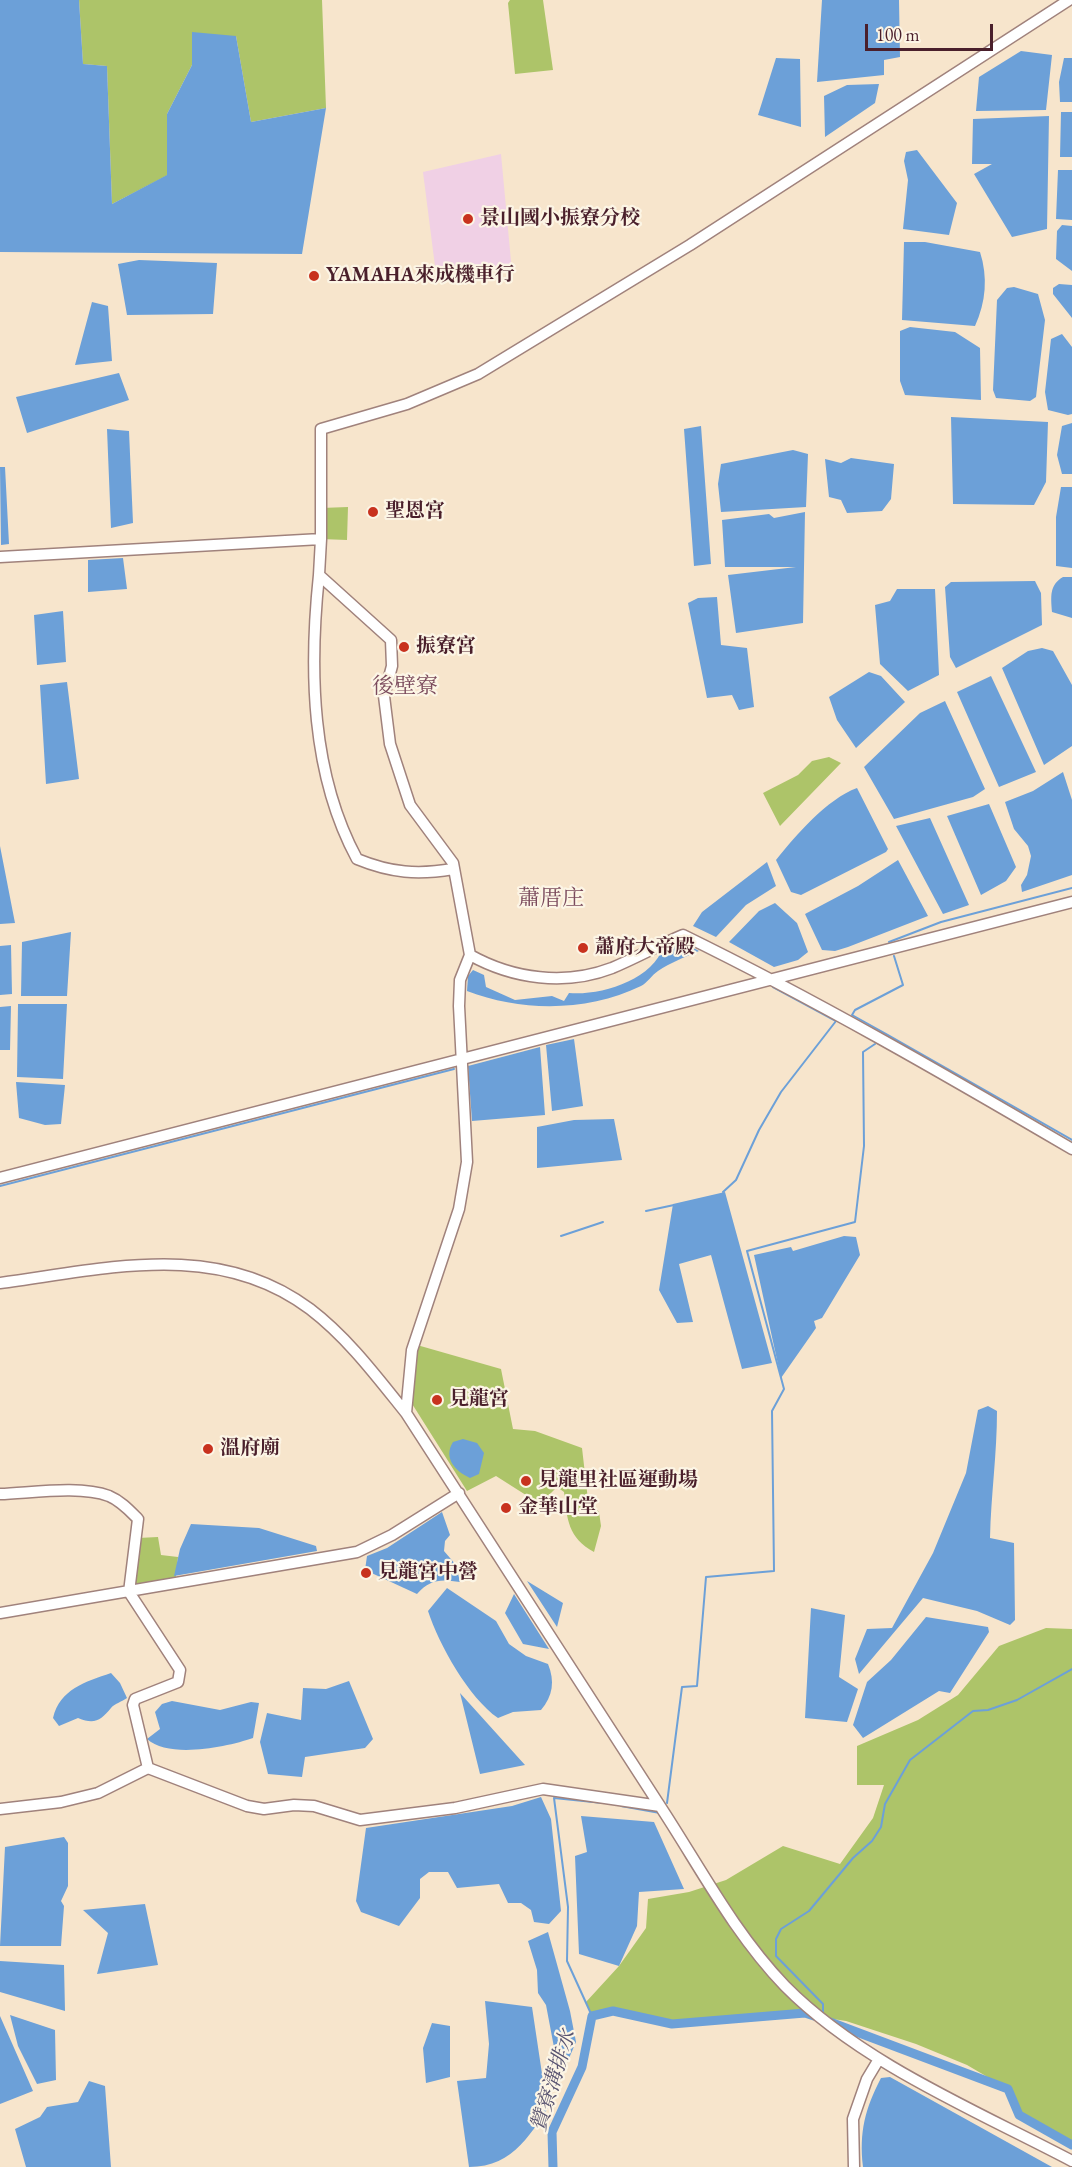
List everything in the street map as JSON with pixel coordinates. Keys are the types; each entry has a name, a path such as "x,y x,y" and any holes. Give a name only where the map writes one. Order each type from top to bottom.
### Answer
{"street":[{"path":"453,869 424,874 401,873 357,860 332,802 317,714 315,620 320,575 321,429 407,404 478,374 690,245 1069,0"},
{"path":"0,557 321,539"},
{"path":"320,575 391,640 392,666 384,696 390,744 410,805 453,863 470,955 460,980 460,1060 465,1092 467,1162 459,1209 412,1350 406,1413"},
{"path":"0,1178 1072,902"},
{"path":"470,955 488,965 545,979 575,976 610,968 683,935 773,979 961,1083 1072,1149"},
{"path":"0,1283 156,1263 199,1265 237,1273 274,1287 309,1308 361,1358 406,1413 747,1941 784,1984 819,2018 879,2059 1072,2161"},
{"path":"0,1494 87,1492 109,1496 138,1519 129,1592 180,1670 178,1682 135,1699 133,1706 148,1768"},
{"path":"0,1612 129,1592 357,1551 392,1535 459,1493"},
{"path":"0,1809 61,1802 98,1793 148,1768 248,1806 264,1809 294,1805 314,1806 360,1820 455,1808 543,1790 660,1806"},
{"path":"854,2167 853,2119 867,2079 879,2059"}],"shaded area":[{"name":"景山國小振寮分校","path":"501,154 512,272 435,266 423,172"}],"green space":[{"path":"79,0 322,0 326,108 251,122 236,36 192,65 167,114 168,175 112,204 107,66 83,64"},
{"path":"510,0 543,0 553,70 515,74 508,3"},
{"path":"348,507 347,540 321,539 321,508"},
{"path":"829,757 841,763 780,826 763,793 798,775 812,761"},
{"path":"417,1345 501,1369 513,1429 535,1431 582,1448 588,1500 599,1512 601,1526 594,1552 579,1541 570,1527 564,1492 557,1487 540,1504 496,1476 467,1491 409,1399"},
{"path":"158,1537 161,1555 178,1557 175,1584 129,1592 138,1538"},
{"path":"1046,1628 1072,1629 1072,2145 1043,2129 1016,2109 1008,2089 967,2065 916,2044 846,2021 814,2016 662,2022 613,2011 592,2016 586,2002 619,1966 646,1928 648,1899 689,1892 726,1880 783,1846 840,1864 873,1818 884,1785 857,1785 857,1746 918,1720 958,1695 999,1646"}],"water":[{"path":"0,0 79,0 83,64 107,66 112,204 167,175 167,114 192,65 192,32 236,36 251,122 326,108 302,254 0,252"},
{"path":"822,0 899,0 900,57 884,60 884,75 817,82"},
{"path":"1021,51 1052,55 1046,110 976,111 979,77"},
{"path":"776,58 800,59 801,127 758,115"},
{"path":"1064,58 1072,58 1072,102 1060,102 1059,82"},
{"path":"879,84 875,103 825,137 824,96 847,85"},
{"path":"1061,112 1072,112 1072,157 1060,157"},
{"path":"1049,116 1047,229 1012,237 974,174 992,164 972,164 973,119"},
{"path":"917,150 957,203 949,235 903,229 908,180 904,161 906,152"},
{"path":"1058,170 1072,170 1072,220 1056,219"},
{"path":"1062,225 1072,226 1072,271 1056,259 1057,231"},
{"path":"904,242 925,242 980,252 985,289 982,308 975,326 902,320"},
{"path":"139,260 217,263 213,314 127,315 118,264"},
{"path":"1059,284 1072,285 1072,318 1053,294 1053,288"},
{"path":"1014,287 1038,294 1045,320 1036,397 1030,401 996,398 993,390 997,300 1007,288"},
{"path":"92,302 108,306 112,361 75,365"},
{"path":"910,327 955,332 980,348 981,400 905,395 900,381 900,331"},
{"path":"1062,334 1072,347 1072,414 1068,415 1048,410 1045,392 1051,339"},
{"path":"119,373 129,400 27,433 16,397"},
{"path":"951,417 1048,422 1046,482 1034,505 953,504"},
{"path":"1072,423 1072,474 1062,474 1057,455 1062,426"},
{"path":"701,426 711,564 694,566 684,429"},
{"path":"107,429 129,431 133,523 111,528"},
{"path":"793,450 808,454 806,507 721,512 718,484 721,464"},
{"path":"851,458 894,464 891,499 882,511 847,513 841,500 829,497 825,459 841,463"},
{"path":"0,467 5,467 9,544 1,545"},
{"path":"1061,487 1072,487 1072,568 1056,566 1056,517"},
{"path":"805,512 803,623 736,633 728,575 796,567 725,567 722,520 769,514 774,518"},
{"path":"123,558 127,589 88,592 88,560"},
{"path":"1063,577 1072,577 1072,618 1052,612 1053,588"},
{"path":"1035,581 1041,593 1042,625 956,668 950,657 945,587 951,582"},
{"path":"897,589 935,589 939,675 908,691 880,664 875,605 890,601"},
{"path":"717,597 721,645 747,648 754,707 739,710 732,695 707,698 688,603 698,598"},
{"path":"63,611 66,662 37,665 34,615"},
{"path":"1042,648 1053,651 1072,685 1072,746 1044,765 1002,668 1028,651"},
{"path":"869,672 881,676 905,702 856,748 837,720 829,697"},
{"path":"991,676 1036,772 999,787 957,692"},
{"path":"67,682 79,779 46,784 40,685"},
{"path":"945,701 985,789 973,797 894,819 864,767 920,713"},
{"path":"1063,772 1072,800 1072,875 1022,892 1021,885 1027,875 1031,856 1028,846 1014,829 1005,802 1033,791"},
{"path":"857,788 888,849 801,895 791,892 776,860 823,809 834,800"},
{"path":"989,804 1016,867 1006,881 981,895 947,816"},
{"path":"930,818 969,905 943,914 896,826"},
{"path":"0,846 15,923 0,924"},
{"path":"898,860 928,916 848,947 835,951 822,950 805,914 858,886"},
{"path":"767,862 776,886 746,905 716,937 693,926 702,912"},
{"path":"775,903 797,923 808,952 798,960 774,967 729,942 759,911"},
{"path":"71,932 67,996 21,996 22,942"},
{"path":"685,943 699,951 663,968 641,986 599,1001 577,1005 532,1006 488,998 467,991 468,976 473,970 484,975 486,987 515,1000 552,996 564,1001 569,993 595,992 624,984 648,969 657,959 663,947"},
{"path":"11,945 12,994 0,995 0,946"},
{"path":"18,1004 67,1004 63,1079 17,1077"},
{"path":"11,1006 10,1050 0,1050 0,1007"},
{"path":"574,1039 583,1106 552,1111 546,1045"},
{"path":"540,1047 545,1115 472,1121 468,1066"},
{"path":"16,1082 65,1085 61,1124 45,1125 19,1118"},
{"path":"614,1119 622,1160 537,1168 537,1127 574,1120"},
{"path":"725,1192 772,1363 742,1369 711,1255 679,1264 693,1322 677,1323 659,1290 673,1204"},
{"path":"844,1236 856,1237 860,1255 822,1318 814,1321 816,1328 781,1378 754,1255 791,1247 793,1251"},
{"path":"988,1406 997,1411 990,1538 1014,1543 1015,1620 1010,1625 977,1611 923,1598 859,1674 855,1659 867,1629 892,1628 933,1553 966,1473 978,1410"},
{"path":"463,1439 477,1443 484,1453 479,1474 470,1478 455,1468 450,1459 449,1453 453,1442"},
{"path":"442,1512 450,1535 445,1541 444,1551 456,1565 460,1582 436,1581 417,1594 365,1570 367,1556 387,1548"},
{"path":"191,1524 259,1528 316,1546 317,1551 174,1576 180,1549"},
{"path":"527,1581 563,1603 557,1627"},
{"path":"447,1588 496,1621 509,1644 526,1656 548,1664 552,1676 552,1688 541,1710 513,1712 498,1718 476,1698 447,1655 428,1611"},
{"path":"514,1594 549,1649 523,1644 505,1613"},
{"path":"811,1608 845,1615 839,1677 858,1689 847,1722 805,1718"},
{"path":"926,1617 988,1627 989,1632 950,1693 939,1691 863,1738 853,1725 867,1682 891,1660"},
{"path":"111,1673 120,1683 127,1698 114,1705 97,1720 89,1721 78,1718 59,1726 53,1718 61,1700 75,1688"},
{"path":"349,1681 373,1739 365,1748 305,1757 302,1777 268,1774 260,1742 267,1713 301,1720 303,1688 326,1689"},
{"path":"460,1693 525,1765 480,1774"},
{"path":"172,1701 220,1710 251,1702 259,1703 253,1738 214,1748 183,1750 157,1745 147,1739 160,1729 155,1712 162,1704"},
{"path":"541,1797 551,1819 561,1911 549,1924 534,1922 531,1910 521,1903 508,1903 499,1884 457,1888 448,1872 429,1872 420,1879 420,1898 399,1926 361,1912 356,1901 366,1828 512,1806"},
{"path":"581,1816 654,1822 684,1889 639,1892 637,1926 619,1966 579,1954 575,1856 587,1852"},
{"path":"64,1837 68,1843 68,1886 61,1901 64,1906 61,1946 0,1946 5,1847"},
{"path":"145,1904 158,1965 97,1974 108,1933 83,1910"},
{"path":"548,1932 570,2011 576,2042 560,2079 546,2005 538,1993 537,1970 528,1941"},
{"path":"0,1961 64,1965 65,2011 0,1992"},
{"path":"485,2001 532,2007 544,2087 554,2099 530,2135 510,2154 499,2161 469,2167 457,2081 486,2078 489,2044"},
{"path":"10,2015 55,2030 56,2080 37,2084 18,2046"},
{"path":"0,2016 33,2091 0,2104"},
{"path":"432,2023 450,2026 450,2077 426,2083 423,2048"},
{"path":"890,2077 1052,2167 863,2167 862,2143 867,2111 881,2078"},
{"path":"89,2081 105,2086 111,2167 26,2167 15,2129 40,2117 47,2107 78,2102"}],"waterway":[{"path":"889,942 941,922 1072,888"},
{"path":"888,1035 852,1015 855,1010 903,985 894,956"},
{"path":"723,1192 736,1180 759,1130 781,1092 836,1021 773,987"},
{"path":"888,1035 1072,1140"},
{"path":"667,1803 682,1687 697,1686 706,1577 774,1571 772,1411 784,1389 747,1251 855,1222 864,1146 863,1052 875,1044"},
{"path":"0,1186 454,1069"},
{"path":"646,1211 674,1205"},
{"path":"561,1236 603,1222"},
{"path":"823,2014 823,2004 776,1956 776,1939 781,1929 809,1911 853,1858 872,1841 881,1827 885,1804 910,1760 973,1711 988,1710 1017,1700 1072,1669"},
{"path":"592,2016 567,1961 568,1907 554,1798 603,1803"},
{"path":"621,1806 660,1813"},
{"name":"贊寮溝排水","path":"553,2167 552,2132 582,2067 592,2016 613,2011 672,2024 805,2013 814,2016"},
{"name":"贊寮溝排水","path":"830,2022 1008,2089 1019,2115 1072,2145"}],"place":[{"name":"景山國小振寮分校","path":"468,219"},
{"name":"YAMAHA來成機車行","path":"314,276"},
{"name":"聖恩宮","path":"373,512"},
{"name":"振寮宮","path":"404,647"},
{"name":"蕭府大帝殿","path":"583,948"},
{"name":"見龍宮","path":"437,1400"},
{"name":"溫府廟","path":"208,1449"},
{"name":"見龍里社區運動場","path":"526,1481"},
{"name":"金華山堂","path":"506,1508"},
{"name":"見龍宮中營","path":"366,1573"}],"district":[{"name":"後壁寮","path":"405,687"},
{"name":"蕭厝庄","path":"551,899"}]}
